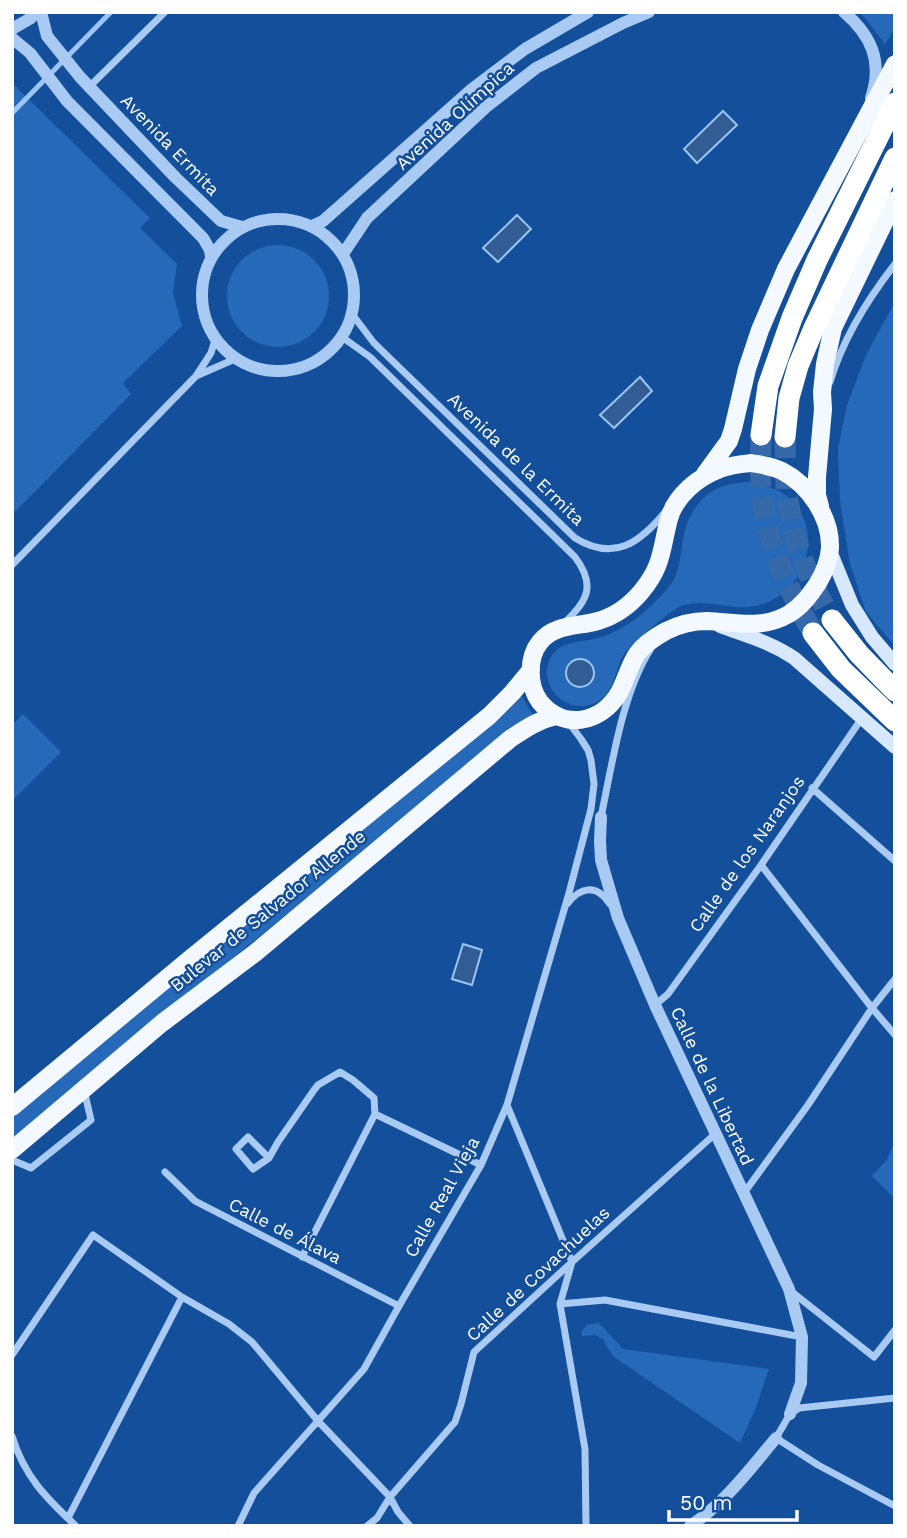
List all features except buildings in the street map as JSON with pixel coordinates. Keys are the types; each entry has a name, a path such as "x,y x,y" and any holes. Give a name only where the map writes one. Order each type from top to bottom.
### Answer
{"highway":[{"path":"761,435 768,386 792,318 817,260 895,103"},
{"path":"785,437 789,398 798,366 895,158"},
{"path":"832,620 859,654 895,691"},
{"path":"813,633 841,669 895,721"}],"main road":[{"path":"557,629 598,621 622,609 636,598 654,575 676,501 702,478 729,441 747,369 786,269 895,64"},
{"path":"667,631 680,625 706,621 765,623 789,614 802,605 821,577 830,551 830,539 817,495 825,364 833,328 895,200"},
{"path":"702,478 720,469 738,465 768,465 797,480 820,509"},
{"path":"830,551 852,605 872,637 895,664"},
{"path":"706,621 776,646 794,658 895,747"},
{"name":"Bulevar de Salvador Allende","path":"12,1107 489,716 531,670 538,644 557,629"},
{"name":"Bulevar de Salvador Allende","path":"12,1150 182,1007 255,953 510,739 544,718 576,721 606,709 620,692 638,653 667,631"},
{"path":"531,670 538,699 561,718"}],"street":[{"path":"12,29 39,12"},
{"name":"Avenida Ermita","path":"39,12 47,36 85,82 175,177 221,221 242,227"},
{"path":"85,82 165,12"},
{"name":"Avenida Olímpica","path":"312,226 323,221 472,89 524,49 588,12"},
{"name":"Avenida Olímpica","path":"343,254 367,218 486,107 536,68 649,12"},
{"path":"844,12 869,40 877,75 858,132"},
{"path":"12,38 30,53 67,101 203,238 211,257"},
{"path":"267,219 291,219 312,226 330,238 343,254 351,273 355,296 352,314 342,337 320,359 293,370 263,370 235,359 215,340 203,313 201,284 211,257 224,239 242,227 267,219"},
{"path":"823,409 844,343 858,316 895,264"},
{"path":"881,281 895,272"},
{"name":"Avenida de la Ermita","path":"352,314 374,343 575,538 588,546 608,549 635,543 676,501"},
{"name":"Avenida de la Ermita","path":"342,337 370,357 575,556 585,576 587,594 574,613 557,629"},
{"path":"12,565 196,376 211,353 215,340"},
{"path":"196,376 235,359"},
{"name":"Calle de la Libertad","path":"667,631 655,642 637,673 622,725 601,817 601,860 618,918 655,1006 789,1289 802,1337 801,1383 794,1411 750,1469 705,1516 690,1526"},
{"name":"Calle Real Vieja","path":"238,1526 254,1493 364,1370 481,1165 507,1105 589,821 594,784 591,760 581,738 561,718"},
{"name":"Calle de los Naranjos","path":"655,1006 668,995 862,718"},
{"path":"812,789 895,861"},
{"path":"761,865 895,1035"},
{"path":"562,910 575,895 587,889 596,891 608,900 618,918"},
{"path":"744,1193 895,979"},
{"path":"269,1158 248,1137 236,1149 253,1169 269,1158 318,1085 340,1072 374,1098 375,1114 302,1258"},
{"path":"12,1160 31,1168 91,1120 84,1090"},
{"path":"507,1105 572,1262 559,1304 584,1449 586,1526"},
{"path":"375,1114 481,1165"},
{"name":"Calle de Covachuelas","path":"367,1526 377,1518 390,1497 455,1422 474,1352 715,1134"},
{"name":"Calle de Álava","path":"165,1172 195,1201 399,1306"},
{"path":"12,1355 93,1235 181,1297 229,1324 252,1342 318,1421 390,1497 410,1526"},
{"path":"789,1289 874,1357 895,1330"},
{"path":"68,1518 181,1297"},
{"path":"559,1304 605,1300 802,1337"},
{"path":"794,1411 895,1398"},
{"path":"12,1436 15,1456 38,1489 76,1526"},
{"path":"776,1438 818,1465 895,1506"}],"shaded area":[{"path":"859,12 895,12 895,28 885,44 865,18"},
{"path":"12,83 150,218 140,228 177,264 173,293 182,326 123,383 131,394 12,515"},
{"path":"723,111 737,125 697,163 684,149"},
{"path":"517,215 531,229 498,262 483,248"},
{"path":"278,245 297,249 314,260 325,277 329,296 325,315 314,332 297,343 278,347 259,343 242,332 231,315 227,296 231,277 242,260 259,249"},
{"path":"895,302 895,646 866,612 850,564 840,502 838,448 847,405 866,355"},
{"path":"640,377 652,391 614,428 600,415"},
{"path":"748,482 782,493 802,515 807,528 808,550 794,583 779,596 760,605 739,607 695,603 681,606 628,649 609,690 600,700 579,706 560,699 553,692 547,672 553,654 562,646 613,632 646,610 675,578 685,530 697,505 718,488"},
{"path":"580,659 590,663 594,673 590,683 580,687 570,683 566,673 570,663"},
{"path":"521,695 533,715 522,721 12,1139 12,1117 510,708"},
{"path":"23,714 61,752 12,801 12,725"},
{"path":"463,944 482,950 472,985 452,979"},
{"path":"895,1141 895,1199 872,1176 887,1160"},
{"path":"599,1323 623,1349 769,1369 740,1443 614,1357 604,1340 596,1335 582,1336 587,1325"}],"waterway":[{"path":"12,113 111,12"}],"tunnel":[{"path":"761,435 761,490 768,528 787,582 813,633"},
{"path":"785,437 786,490 795,537 811,581 832,620"}]}
